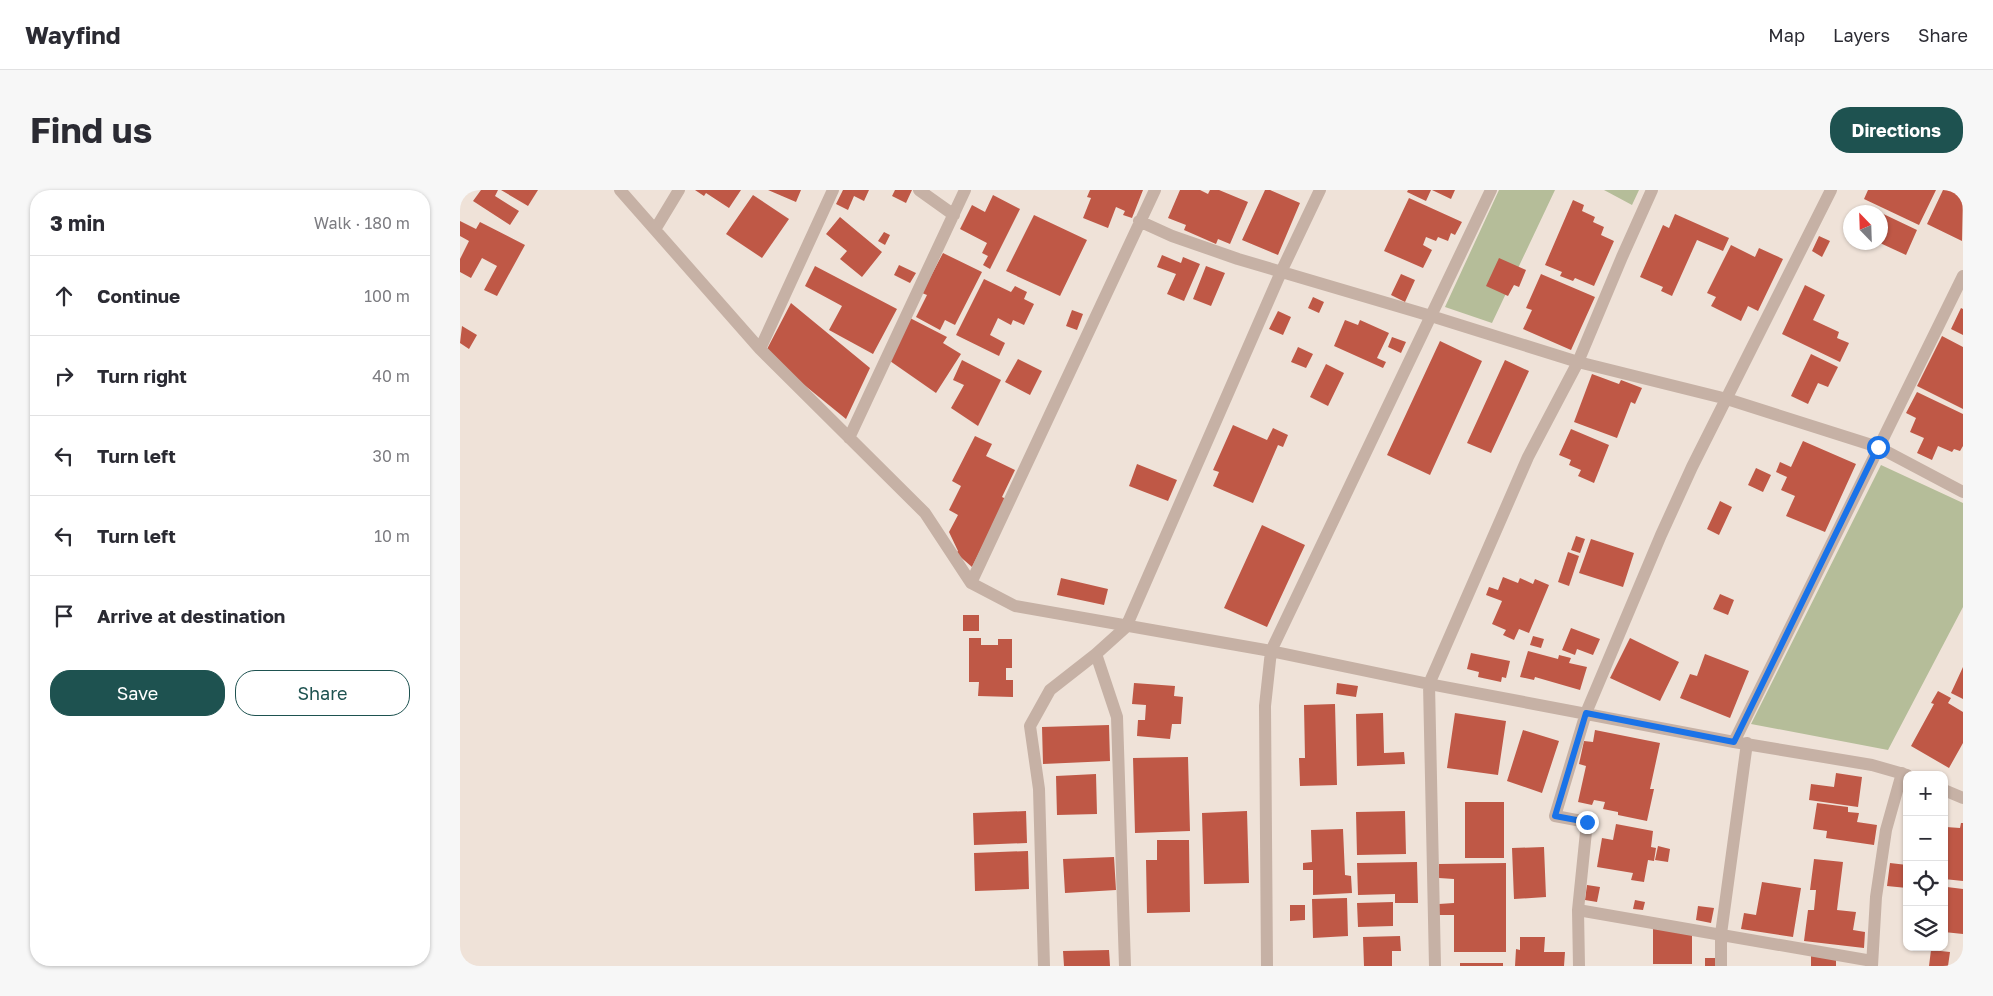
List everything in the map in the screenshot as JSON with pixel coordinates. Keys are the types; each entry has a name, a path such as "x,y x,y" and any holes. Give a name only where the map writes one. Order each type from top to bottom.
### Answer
{"street":[{"path":"620,190 656,228 760,349 925,513 971,583 1015,606 1271,651 1429,684 1740,742 1872,764 1903,774"},
{"path":"656,228 679,190"},
{"path":"760,349 833,190"},
{"path":"918,190 954,215"},
{"path":"849,438 965,190"},
{"path":"971,583 1155,190"},
{"path":"1044,966 1038,789 1030,726 1050,690 1096,654 1126,626 1281,272 1320,190"},
{"path":"1267,966 1265,706 1271,651 1491,190"},
{"path":"1435,966 1429,684 1528,456 1578,362 1652,190"},
{"path":"1579,966 1578,910 1587,822 1555,816 1586,713 1661,535 1831,190"},
{"path":"1139,222 1238,260 1431,316 1578,362 1727,399 1878,447 1963,492"},
{"path":"1721,966 1721,934 1740,742 1878,447 1963,276"},
{"path":"1096,654 1117,717 1125,966"},
{"path":"1578,910 1721,934 1872,963 1876,897 1886,830 1903,777"},
{"path":"1948,792 1963,798"}],"green space":[{"path":"1499,190 1555,190 1492,323 1445,307"},
{"path":"1604,190 1639,190 1632,205"},
{"path":"1881,465 1963,503 1963,607 1888,750 1751,724"}],"building":[{"path":"481,190 498,190 495,196 519,211 510,225 473,201"},
{"path":"501,190 538,190 528,206"},
{"path":"695,190 741,190 729,208 706,193 704,196"},
{"path":"768,190 801,190 796,202"},
{"path":"843,190 869,190 864,201 854,196 848,210 836,204"},
{"path":"895,190 912,190 906,203 892,196"},
{"path":"1090,190 1143,190 1132,218 1123,215 1125,211 1116,207 1108,228 1083,218 1091,198 1087,197"},
{"path":"1180,190 1200,190 1208,194 1210,190 1219,190 1248,202 1230,244 1218,239 1216,244 1184,230 1186,225 1168,218"},
{"path":"1265,190 1270,190 1300,203 1278,255 1242,240"},
{"path":"1408,190 1431,190 1426,201 1407,192"},
{"path":"1432,190 1455,190 1451,199"},
{"path":"1868,190 1936,190 1919,225 1888,210 1888,205 1877,205 1864,199"},
{"path":"1943,190 1955,190 1963,194 1962,241 1927,224"},
{"path":"753,195 789,219 762,258 726,234"},
{"path":"993,195 1020,209 990,269 983,265 988,256 982,253 987,243 960,229 972,205 985,212"},
{"path":"1409,198 1462,222 1455,235 1451,233 1448,241 1438,237 1436,241 1426,237 1423,245 1432,250 1423,268 1384,251"},
{"path":"1573,200 1584,205 1582,211 1595,217 1593,222 1604,227 1601,235 1614,241 1594,286 1575,278 1573,281 1560,276 1562,272 1545,265"},
{"path":"1675,214 1729,238 1723,251 1697,240 1672,296 1661,291 1663,287 1640,277 1663,225 1669,228"},
{"path":"1034,215 1087,240 1060,296 1006,271"},
{"path":"1888,216 1917,230 1906,255 1888,247"},
{"path":"840,217 882,252 862,277 840,259 847,251 826,234"},
{"path":"460,221 476,229 480,222 525,245 497,296 484,290 497,266 482,258 471,278 460,272 460,259 469,241 460,236"},
{"path":"884,232 890,235 885,245 878,241"},
{"path":"1819,236 1830,241 1822,257 1812,251"},
{"path":"1731,245 1755,257 1759,248 1783,259 1758,311 1748,306 1741,321 1711,306 1716,297 1707,293"},
{"path":"943,253 982,272 955,325 945,320 940,330 916,317 927,295 922,293"},
{"path":"1162,255 1181,263 1183,257 1200,264 1184,301 1167,294 1176,274 1157,267"},
{"path":"1499,258 1526,270 1519,287 1514,285 1508,296 1486,286"},
{"path":"899,265 916,273 910,283 894,275"},
{"path":"815,266 897,309 873,354 829,330 842,306 805,286"},
{"path":"1206,266 1225,273 1211,306 1193,299"},
{"path":"1401,274 1415,280 1405,302 1391,295"},
{"path":"1541,274 1595,297 1571,350 1523,329 1532,310 1526,308"},
{"path":"984,279 1011,292 1015,286 1027,292 1024,299 1034,304 1024,325 1013,320 1011,325 998,318 990,335 1005,343 999,356 956,335"},
{"path":"1805,285 1825,295 1813,320 1839,332 1837,338 1849,343 1840,362 1782,334"},
{"path":"1313,297 1324,302 1319,313 1308,308"},
{"path":"791,303 870,368 846,419 765,353"},
{"path":"1961,308 1963,309 1963,335 1951,329"},
{"path":"1072,310 1083,314 1077,330 1066,326"},
{"path":"1278,311 1291,317 1283,335 1269,329"},
{"path":"910,318 947,337 943,343 961,354 936,393 890,361"},
{"path":"1345,320 1358,325 1360,320 1389,333 1377,358 1386,362 1383,368 1334,346"},
{"path":"462,326 477,335 469,349 460,343"},
{"path":"1942,336 1963,347 1963,409 1917,386"},
{"path":"1392,337 1406,342 1401,353 1388,347"},
{"path":"1440,341 1482,361 1430,475 1387,455"},
{"path":"1298,347 1313,354 1306,368 1291,362"},
{"path":"1811,354 1838,367 1828,387 1818,383 1808,404 1791,396"},
{"path":"1018,359 1042,371 1030,395 1005,382"},
{"path":"962,360 1001,380 978,426 951,408 964,385 953,380"},
{"path":"1505,360 1529,371 1491,453 1467,443"},
{"path":"1326,364 1344,373 1328,406 1310,397"},
{"path":"1592,374 1619,384 1621,380 1642,388 1635,404 1631,402 1617,438 1574,422"},
{"path":"1917,392 1963,414 1963,446 1960,451 1954,449 1952,452 1938,446 1932,460 1917,453 1924,438 1910,432 1916,418 1906,413"},
{"path":"1233,425 1267,440 1273,428 1288,435 1283,447 1278,445 1253,503 1213,486 1219,472 1213,470"},
{"path":"1571,429 1609,445 1594,483 1578,476 1581,470 1569,465 1571,460 1559,455"},
{"path":"975,436 992,444 986,456 1015,470 1002,497 1006,499 972,567 956,553 958,551 949,532 958,515 949,510 961,486 952,481"},
{"path":"1803,441 1856,464 1825,532 1786,516 1795,496 1781,490 1787,477 1776,472 1780,462 1791,467"},
{"path":"1137,464 1177,480 1168,501 1129,486"},
{"path":"1756,468 1771,475 1763,492 1748,485"},
{"path":"1720,501 1732,507 1719,535 1707,529"},
{"path":"1262,525 1305,545 1267,627 1224,608"},
{"path":"1576,536 1585,539 1580,553 1571,550"},
{"path":"1591,539 1634,553 1623,587 1579,573"},
{"path":"1568,552 1579,556 1569,586 1558,582"},
{"path":"1503,577 1518,583 1520,578 1533,584 1535,579 1549,585 1529,633 1519,629 1514,640 1503,635 1506,630 1492,624 1502,601 1486,595 1489,587 1498,590"},
{"path":"1061,578 1108,589 1104,605 1057,595"},
{"path":"1720,594 1734,600 1728,615 1713,609"},
{"path":"963,615 979,615 979,631 963,631"},
{"path":"1571,628 1600,639 1593,655 1577,649 1575,655 1562,650"},
{"path":"1533,636 1544,639 1541,648 1530,645"},
{"path":"969,638 981,638 981,645 998,645 998,639 1012,639 1012,668 1006,668 1006,680 1013,680 1013,697 978,696 979,682 969,682"},
{"path":"1630,638 1679,662 1660,701 1610,678"},
{"path":"1528,651 1558,659 1559,655 1571,658 1569,663 1587,667 1580,690 1535,677 1534,680 1520,677"},
{"path":"1471,653 1510,661 1506,678 1502,677 1501,682 1478,677 1479,672 1467,669"},
{"path":"1705,654 1749,671 1730,718 1680,698 1690,674 1697,676"},
{"path":"1963,667 1963,699 1951,693"},
{"path":"1134,683 1175,686 1174,696 1183,697 1181,724 1172,724 1170,739 1137,736 1138,720 1145,720 1146,705 1132,704"},
{"path":"1337,683 1358,686 1356,697 1336,694"},
{"path":"1938,691 1951,698 1948,703 1963,712 1963,743 1949,768 1911,746 1934,704 1931,703"},
{"path":"1335,704 1337,785 1300,786 1299,758 1305,758 1304,705"},
{"path":"1383,713 1384,753 1404,752 1405,764 1357,766 1356,714"},
{"path":"1455,713 1506,721 1498,775 1447,768"},
{"path":"1109,725 1110,761 1043,764 1042,727"},
{"path":"1523,730 1559,741 1542,793 1507,781"},
{"path":"1595,730 1660,743 1650,789 1654,789 1647,821 1618,815 1618,812 1603,809 1605,802 1594,800 1592,805 1578,802 1586,766 1579,764 1584,741 1593,742"},
{"path":"1188,757 1190,831 1135,833 1133,758"},
{"path":"1836,773 1862,777 1858,807 1809,800 1811,784 1834,787"},
{"path":"1096,774 1097,814 1057,815 1056,776"},
{"path":"1465,802 1504,802 1504,858 1465,858"},
{"path":"1817,803 1848,807 1848,812 1859,813 1857,822 1877,825 1874,845 1826,838 1827,831 1813,829"},
{"path":"1026,811 1027,843 974,845 973,813"},
{"path":"1247,811 1249,883 1204,884 1202,813"},
{"path":"1405,811 1406,854 1357,855 1356,812"},
{"path":"1961,823 1963,823 1963,881 1948,879 1948,827 1960,828"},
{"path":"1616,824 1653,831 1651,847 1656,848 1654,861 1648,860 1644,882 1631,880 1633,873 1597,867 1602,838 1613,840"},
{"path":"1343,829 1345,875 1351,876 1352,893 1313,895 1313,870 1303,870 1303,863 1312,862 1311,830"},
{"path":"1157,840 1189,840 1190,912 1147,913 1146,860 1157,860"},
{"path":"1658,846 1670,849 1668,862 1655,860"},
{"path":"1544,847 1546,897 1514,899 1512,848"},
{"path":"1028,851 1029,889 975,891 974,853"},
{"path":"1114,857 1116,890 1065,893 1063,859"},
{"path":"1814,859 1843,862 1837,910 1856,912 1853,930 1865,932 1864,948 1804,941 1808,910 1814,910 1816,890 1810,890"},
{"path":"1417,862 1418,903 1395,903 1395,894 1358,895 1357,863"},
{"path":"1506,863 1506,952 1454,952 1454,915 1439,915 1439,904 1454,903 1454,879 1439,878 1439,864"},
{"path":"1890,863 1903,865 1903,888 1887,886"},
{"path":"1762,882 1801,888 1793,937 1741,929 1744,913 1756,915"},
{"path":"1587,885 1600,887 1597,902 1585,900"},
{"path":"1948,887 1963,889 1963,934 1948,932"},
{"path":"1347,898 1348,936 1313,938 1312,899"},
{"path":"1635,900 1645,902 1643,910 1633,909"},
{"path":"1393,902 1393,926 1358,927 1357,903"},
{"path":"1290,905 1305,905 1305,920 1290,921"},
{"path":"1698,906 1714,908 1711,923 1696,920"},
{"path":"1653,928 1692,935 1692,964 1653,964"},
{"path":"1400,936 1401,951 1392,951 1392,966 1364,966 1363,937"},
{"path":"1520,937 1545,937 1544,952 1565,952 1564,966 1515,966 1516,949 1520,950"},
{"path":"1109,950 1110,966 1064,966 1063,951"},
{"path":"1931,951 1950,952 1948,966 1929,966"},
{"path":"1811,956 1836,957 1836,966 1811,966"},
{"path":"1705,958 1715,958 1715,966 1705,966"},
{"path":"1460,963 1503,963 1503,966 1460,966"}],"route":[{"path":"1587,822 1555,816 1586,713 1734,742 1878,447"}]}
